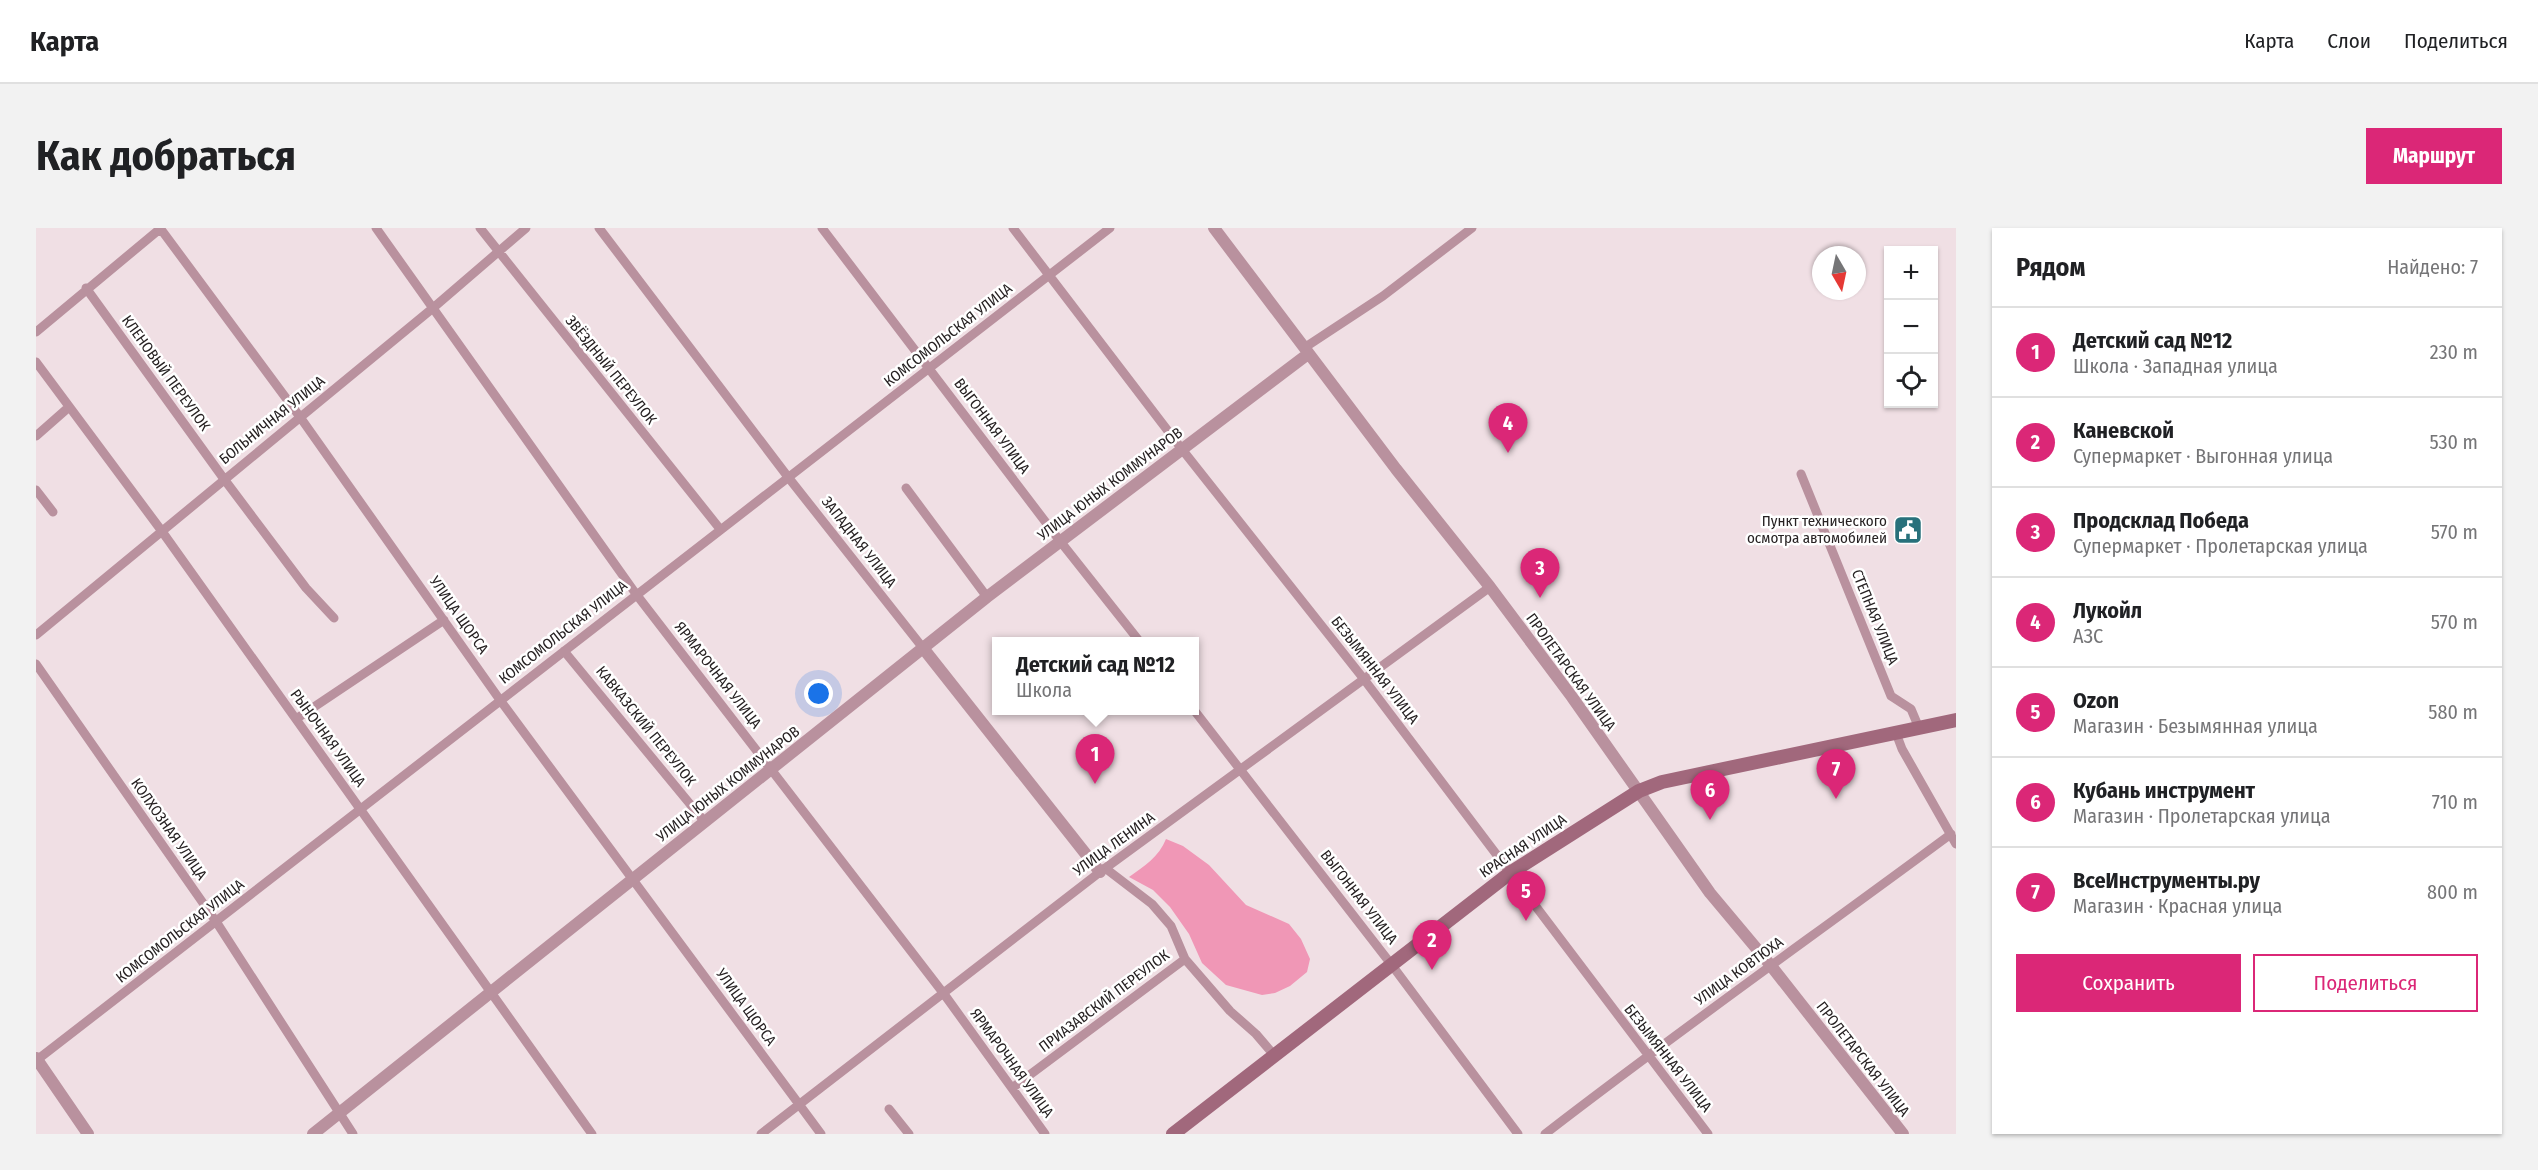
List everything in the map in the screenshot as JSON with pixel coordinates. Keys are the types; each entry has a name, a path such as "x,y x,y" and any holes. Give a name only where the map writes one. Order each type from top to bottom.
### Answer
{"main road":[{"name":"КРАСНАЯ УЛИЦА","path":"1173,1134 1510,873 1638,791 1662,782 1956,720"}],"street":[{"path":"36,332 160,228"},
{"name":"УЛИЦА ЩОРСА","path":"160,228 300,417 500,700 821,1134"},
{"name":"ЯРМАРОЧНАЯ УЛИЦА","path":"376,228 636,594 944,993 1045,1134"},
{"name":"ЗВЁЗДНЫЙ ПЕРЕУЛОК","path":"480,228 720,529"},
{"name":"БОЛЬНИЧНАЯ УЛИЦА","path":"36,634 433,308 526,228"},
{"name":"ЗАПАДНАЯ УЛИЦА","path":"599,228 788,477 1102,870"},
{"name":"ВЫГОННАЯ УЛИЦА","path":"822,228 1060,541 1136,637"},
{"name":"БЕЗЫМЯННАЯ УЛИЦА","path":"1013,228 1181,448 1363,678 1708,1134"},
{"name":"КОМСОМОЛЬСКАЯ УЛИЦА","path":"36,1060 1110,228"},
{"name":"ПРОЛЕТАРСКАЯ УЛИЦА","path":"1214,228 1306,351 1490,587 1572,697 1710,892 1903,1134"},
{"name":"УЛИЦА ЮНЫХ КОММУНАРОВ","path":"313,1134 987,597 1306,351 1472,228"},
{"name":"КЛЕНОВЫЙ ПЕРЕУЛОК","path":"86,288 224,479 306,588 334,618"},
{"name":"РЫНОЧНАЯ УЛИЦА","path":"36,362 161,530 592,1134"},
{"path":"36,436 69,407"},
{"name":"СТЕПНАЯ УЛИЦА","path":"1801,474 1891,696 1911,709 1919,728"},
{"path":"906,488 987,597"},
{"path":"36,490 53,512"},
{"name":"УЛИЦА ЛЕНИНА","path":"761,1134 1102,870 1490,587"},
{"path":"296,719 444,620"},
{"name":"КАВКАЗСКИЙ ПЕРЕУЛОК","path":"564,651 704,821"},
{"name":"КОЛХОЗНАЯ УЛИЦА","path":"36,664 217,922 353,1134"},
{"name":"ВЫГОННАЯ УЛИЦА","path":"1198,715 1391,964 1518,1134"},
{"path":"1896,733 1902,749 1956,844"},
{"name":"УЛИЦА КОВТЮХА","path":"1545,1134 1647,1055 1772,967 1951,834"},
{"path":"1102,870 1152,904 1171,926 1185,958 1230,1011 1256,1034 1274,1056"},
{"name":"ПРИАЗАВСКИЙ ПЕРЕУЛОК","path":"1012,1088 1185,958"},
{"path":"36,1060 88,1134"},
{"path":"889,1109 909,1134"}],"shaded area":[{"path":"1166,839 1183,846 1209,865 1246,905 1289,924 1301,939 1310,959 1307,972 1290,986 1275,993 1262,995 1226,985 1202,963 1189,934 1170,907 1153,890 1129,877 1155,856"}],"place":[{"name":"Лукойл","path":"1508,453"},
{"name":"Пункт технического осмотра автомобилей","path":"1908,530"},
{"name":"Продсклад Победа","path":"1540,598"},
{"name":"Детский сад №12","path":"1095,784"},
{"name":"ВсеИнструменты.ру","path":"1836,799"},
{"name":"Кубань инструмент","path":"1710,820"},
{"name":"Ozon","path":"1526,921"},
{"name":"Каневской","path":"1432,970"}]}
